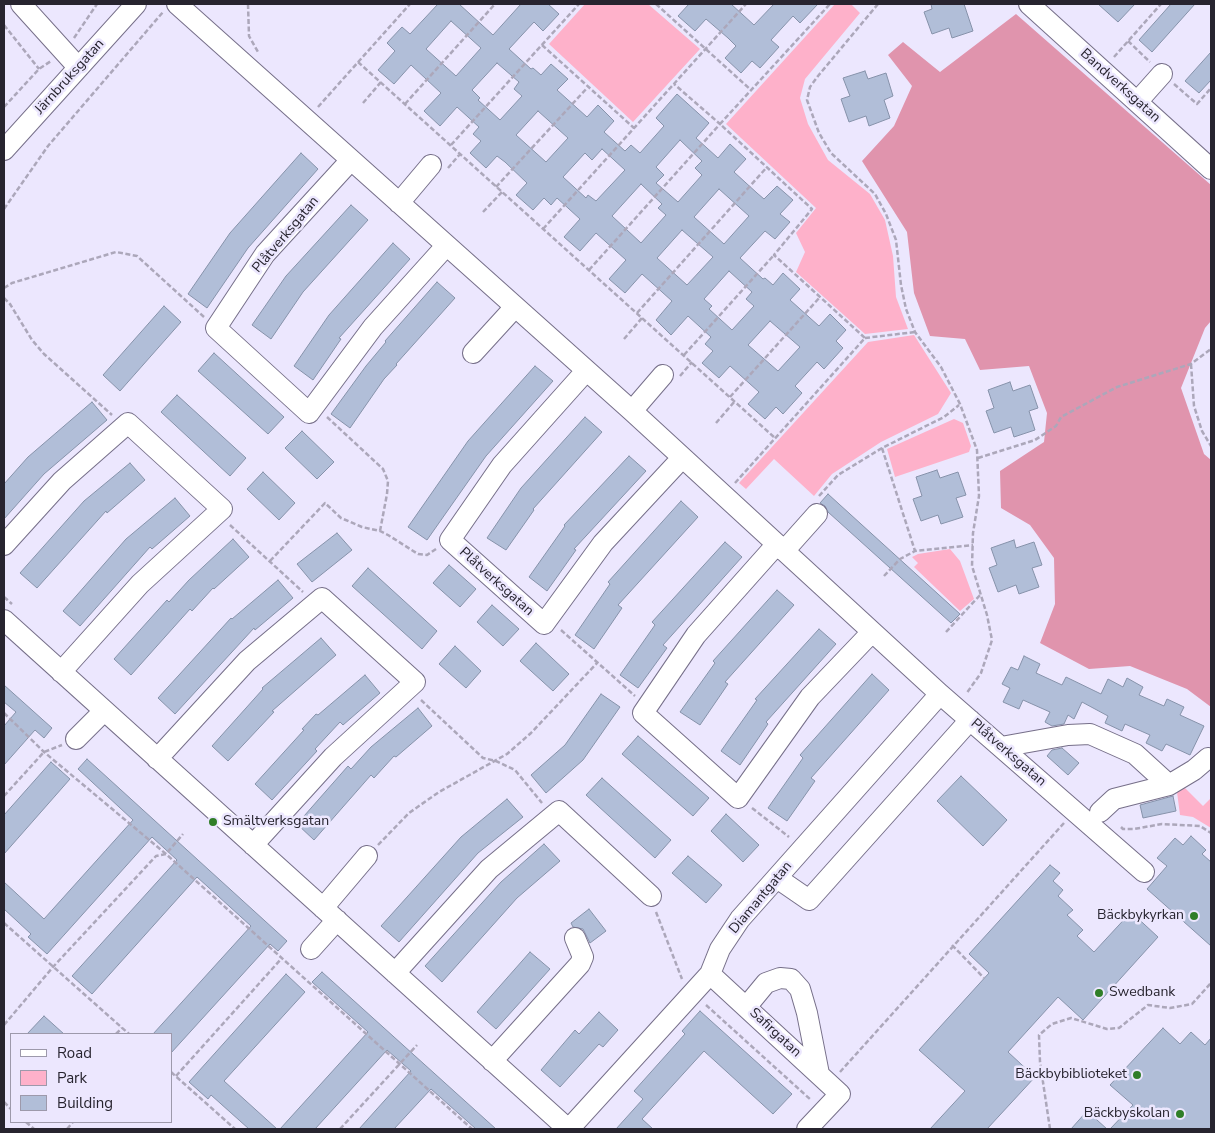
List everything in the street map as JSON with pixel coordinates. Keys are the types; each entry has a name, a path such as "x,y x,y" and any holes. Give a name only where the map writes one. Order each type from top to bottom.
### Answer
{"street":[{"path":"20,4 78,67"},
{"name":"Järnbruksgatan","path":"4,150 136,4"},
{"name":"Bandverksgatan","path":"1029,4 1211,169"},
{"name":"Plåtverksgatan","path":"170,8 352,160 632,411 872,632 1144,872"},
{"path":"1137,102 1162,73"},
{"name":"Plåtverksgatan","path":"216,328 265,254 352,160"},
{"path":"399,203 440,166"},
{"path":"216,328 309,413 370,331 446,246"},
{"path":"473,353 515,307"},
{"name":"Plåtverksgatan","path":"586,371 502,465 450,540 544,624 603,543 682,458"},
{"path":"632,411 671,376"},
{"path":"4,545 62,481 128,423 222,509 140,584 61,672"},
{"path":"816,507 781,547 696,635 643,713 738,798 810,698 872,632"},
{"path":"157,759 247,661 322,598 415,682 333,757 252,845"},
{"path":"4,620 568,1129"},
{"name":"Diamantgatan","path":"568,1129 710,974 720,949 740,919 804,848 947,699"},
{"path":"76,739 104,711"},
{"path":"777,878 809,900 970,720"},
{"path":"1000,746 1090,734 1135,754 1169,785"},
{"path":"1100,812 1114,799 1169,785 1194,770 1208,758"},
{"path":"395,973 489,869 558,811 652,896"},
{"path":"311,949 330,914 367,856"},
{"path":"492,1061 580,964 583,957 575,938"},
{"name":"Safirgatan","path":"710,974 840,1094 807,1129"},
{"path":"746,1006 766,983 780,978 791,979 800,989 819,1074"}],"path":[{"path":"306,120 410,4"},
{"path":"404,104 495,4"},
{"path":"451,145 579,4"},
{"path":"656,4 751,90"},
{"path":"660,7 663,4"},
{"path":"543,229 746,4"},
{"path":"589,270 830,4"},
{"path":"878,4 818,76 810,87 807,100 819,133 831,154 875,194 886,214 896,240 901,286 906,309 915,332 941,367 960,404 977,450 979,496 973,533 972,566 987,615 992,640 981,673 966,694 947,699"},
{"path":"1114,57 1161,4"},
{"path":"4,209 48,146 170,8"},
{"path":"4,25 39,68 4,106"},
{"path":"1128,41 1197,104 1211,88"},
{"path":"542,45 634,128"},
{"path":"358,62 776,438"},
{"path":"362,103 381,82"},
{"path":"674,84 812,209 774,255 684,355"},
{"path":"496,187 588,87"},
{"path":"440,166 460,154"},
{"path":"637,313 767,167"},
{"path":"483,212 502,192"},
{"path":"4,288 12,283 116,252 137,256 216,328"},
{"path":"774,255 865,338"},
{"path":"730,396 820,297"},
{"path":"4,298 10,304 32,340 44,354 119,421 128,423"},
{"path":"624,339 642,318"},
{"path":"725,497 735,483 865,338 915,332"},
{"path":"978,458 1035,440 1056,426 1062,417 1117,387 1191,364 1211,349"},
{"path":"671,376 692,362"},
{"path":"1191,364 1194,406 1199,425 1211,446"},
{"path":"716,423 735,401"},
{"path":"816,507 838,475 882,448 944,417 960,404"},
{"path":"314,407 335,422 383,469 388,481 380,531"},
{"path":"882,448 915,551"},
{"path":"270,560 325,503 341,518 362,527 380,531 418,554 427,555 450,540"},
{"path":"218,513 315,604"},
{"path":"884,576 900,559 915,551 973,546"},
{"path":"946,632 981,594"},
{"path":"548,618 647,708"},
{"path":"367,856 410,813 439,792 507,754 531,733 598,662"},
{"path":"408,689 483,758 496,761 515,770 553,816"},
{"path":"4,714 44,752 166,854 472,1129"},
{"path":"4,796 44,752 76,739"},
{"path":"738,798 804,848"},
{"path":"844,1067 1074,811"},
{"path":"1100,812 1123,829 1162,824 1200,826 1211,833"},
{"path":"4,1025 54,967 156,856 166,854 183,834"},
{"path":"4,923 128,1033"},
{"path":"952,945 984,978"},
{"path":"176,1076 282,958"},
{"path":"1050,1129 1040,1062 1039,1035 1052,1024 1071,1018 1107,1029 1119,1028 1148,1005 1170,1008 1192,1004 1211,983"},
{"path":"117,1033 122,1028"},
{"path":"340,1129 418,1046"},
{"path":"172,1073 235,1129"}],"green space":[{"path":"585,4 648,4 700,49 633,122 549,44"},
{"path":"835,4 851,4 860,13 805,79 800,98 808,124 828,160 870,194 885,220 893,256 896,297 908,329 865,334 796,272 805,252 796,233 816,208 726,124"},
{"path":"914,335 951,393 938,414 881,442 832,474 814,496 774,459 746,489 739,483 868,342"},
{"path":"954,419 963,423 971,446 969,452 895,477 887,449"},
{"path":"950,549 960,561 974,599 960,611 914,567 918,563 912,557 918,554"},
{"path":"1183,786 1203,806 1211,798 1211,828 1193,817 1180,815 1177,792"}],"shaded area":[{"path":"1016,14 1211,185 1211,321 1205,328 1181,388 1204,454 1211,460 1211,707 1187,689 1130,666 1089,669 1040,643 1055,604 1054,558 1030,525 1001,508 1000,471 1044,442 1047,413 1029,366 980,370 965,339 930,336 914,293 907,232 862,161 894,126 912,86 888,55 903,42 940,72"}],"building":[{"path":"438,4 459,4 493,35 521,4 548,4 559,14 543,31 534,22 509,49 531,69 533,68 541,75 551,64 568,79 557,90 587,117 598,105 614,121 604,132 625,151 631,145 640,153 664,126 656,118 677,94 709,123 696,138 718,158 730,144 746,159 734,172 764,199 777,186 793,200 780,214 790,222 775,239 765,231 740,258 763,279 765,278 773,285 783,273 800,289 790,300 819,326 830,314 846,330 836,341 843,348 824,369 817,362 795,386 802,393 783,414 776,407 765,419 748,404 759,392 730,366 719,378 702,363 713,351 705,344 711,337 688,316 671,335 656,320 672,301 642,274 625,293 609,279 626,260 596,233 580,251 564,237 580,219 557,198 551,205 544,198 533,210 516,195 527,183 505,162 497,156 486,168 470,153 481,141 473,134 479,127 457,107 440,126 424,111 441,93 411,65 394,84 378,70 395,51 387,43 402,27 410,34","holes":["451,21 481,48 456,76 426,49","497,63 519,82 514,89 522,96 500,120 478,100 480,98 472,90","538,111 568,138 546,162 516,135","680,140 702,161 695,168 702,175 678,202 656,183 664,175 656,167","602,149 625,170 596,201 588,195 586,198 563,177 585,153 592,160","641,184 662,204 658,208 666,215 641,243 612,216","719,189 749,216 724,244 694,217","682,230 713,257 687,285 657,258","729,271 752,292 746,299 754,306 732,330 709,309 712,306 704,299","770,321 800,347 778,371 748,345"]},
{"path":"689,4 731,4 754,25 774,4 818,4 800,23 793,16 771,40 779,47 760,68 752,61 741,73 725,58 736,46 728,38 706,19 695,31 678,16"},
{"path":"931,4 964,4 973,31 952,38 949,28 932,34 924,12 932,9"},
{"path":"1098,4 1135,4 1118,22"},
{"path":"1171,4 1195,4 1152,52 1139,40"},
{"path":"1211,52 1211,80 1199,93 1185,81"},
{"path":"865,71 868,79 886,73 893,96 884,100 890,118 869,126 866,116 849,122 841,99 850,96 843,78"},
{"path":"301,153 318,169 248,248 207,308 188,294 230,233"},
{"path":"351,205 368,220 303,292 271,339 252,325 286,276"},
{"path":"393,243 410,259 339,338 341,339 313,380 294,366 329,315"},
{"path":"437,282 455,298 396,364 350,428 331,414 385,341"},
{"path":"164,306 181,322 120,391 103,375"},
{"path":"214,353 284,417 268,434 198,371"},
{"path":"535,366 553,381 486,456 427,540 408,527 468,441"},
{"path":"1010,382 1013,391 1030,385 1038,408 1029,411 1035,430 1014,437 1011,427 994,433 986,411 994,408 988,390"},
{"path":"177,395 246,458 230,476 161,412"},
{"path":"92,402 107,420 44,474 4,519 4,484 28,457"},
{"path":"585,417 602,432 533,509 506,550 487,538 521,488"},
{"path":"302,431 334,462 317,479 285,448"},
{"path":"629,456 646,471 574,549 576,550 547,591 529,577 564,525"},
{"path":"130,463 145,480 107,513 106,511 37,588 20,573 84,501"},
{"path":"937,470 940,478 958,472 966,495 956,498 963,517 941,524 938,515 921,521 913,499 922,496 916,477"},
{"path":"263,472 295,503 279,520 247,489"},
{"path":"828,494 960,614 951,623 828,512 825,506 820,503"},
{"path":"175,498 190,516 152,549 150,547 80,626 63,611 126,539"},
{"path":"681,501 698,517 618,605 622,608 594,649 575,635 610,584 608,582"},
{"path":"337,533 352,550 312,582 297,564"},
{"path":"233,539 249,557 213,588 192,611 190,609 131,675 114,659 167,600 169,602 189,580"},
{"path":"1014,540 1016,548 1034,542 1042,565 1032,568 1039,587 1019,594 1016,585 998,592 989,568 997,565 991,548"},
{"path":"725,542 742,557 663,645 667,648 638,688 620,675 655,625 652,622"},
{"path":"449,565 476,589 460,607 433,583"},
{"path":"368,568 437,631 422,649 352,586"},
{"path":"278,580 293,598 255,630 254,628 175,714 158,698 231,618"},
{"path":"777,590 794,605 725,682 728,684 700,725 680,712 715,663 713,661"},
{"path":"492,605 519,629 503,646 477,622"},
{"path":"819,629 836,644 766,722 768,724 740,765 721,751 757,700 755,699"},
{"path":"321,638 336,655 272,711 274,712 228,761 212,746 262,688"},
{"path":"536,643 569,674 553,691 520,661"},
{"path":"455,646 481,671 466,688 439,664"},
{"path":"1024,656 1040,664 1036,673 1062,685 1066,677 1101,694 1108,679 1123,687 1127,678 1143,687 1139,695 1164,706 1167,699 1184,707 1180,715 1204,726 1190,755 1166,744 1162,751 1146,743 1150,735 1125,724 1122,731 1105,723 1108,716 1082,702 1074,719 1068,715 1064,724 1052,726 1045,722 1050,712 1023,700 1019,709 1003,702 1010,688 1002,684 1011,667 1018,670"},
{"path":"872,674 889,690 811,778 815,781 787,821 768,808 803,758 800,755"},
{"path":"365,675 380,693 343,725 340,722 315,749 317,751 272,800 255,784 316,714 318,715"},
{"path":"4,685 52,728 44,738 35,730 4,765 4,726 16,712 4,702"},
{"path":"601,694 620,707 583,760 546,793 531,775 565,745"},
{"path":"418,708 432,726 396,757 394,756 374,778 371,775 314,840 297,824 348,766 351,769 371,747"},
{"path":"638,736 709,798 693,816 622,754"},
{"path":"1062,748 1079,763 1068,775 1047,756 1052,750"},
{"path":"87,759 287,941 278,951 270,944 172,1052 172,1033 154,1033 251,926 197,877 92,994 72,976 177,860 152,837 47,954 28,937 31,934 4,909 4,882 44,919 133,820 78,769"},
{"path":"51,762 70,779 4,854 4,815"},
{"path":"961,776 1007,820 983,846 937,801"},
{"path":"602,778 671,840 655,858 586,795"},
{"path":"1173,796 1176,811 1143,818 1140,805"},
{"path":"507,799 523,817 478,853 399,942 381,926 461,837"},
{"path":"726,814 759,845 743,862 711,831"},
{"name":"Bäckbykyrkan","path":"1191,836 1206,850 1202,854 1211,862 1211,946 1147,889 1167,866 1157,858 1175,838 1183,845"},
{"path":"544,844 560,861 517,898 442,982 425,966 501,882"},
{"path":"688,856 722,885 706,903 672,873"},
{"path":"1050,865 1060,873 1053,881 1063,890 1058,896 1073,910 1067,915 1083,930 1077,936 1094,952 1131,912 1158,937 1083,1020 1058,997 1008,1052 1035,1077 987,1129 930,1129 965,1091 919,1050 989,973 969,954"},
{"path":"589,909 606,931 590,943 583,929 573,927 571,923"},
{"path":"530,952 550,969 496,1029 477,1012"},
{"path":"322,972 496,1129 476,1129 431,1089 394,1129 359,1129 411,1071 387,1050 315,1129 280,1129 368,1032 312,982"},
{"path":"286,974 305,992 224,1081 277,1129 249,1129 211,1095 208,1099 189,1082"},
{"path":"700,1011 792,1094 773,1114 704,1051 642,1119 653,1129 616,1129 643,1099 634,1091 685,1034 682,1031"},
{"path":"599,1012 618,1030 603,1047 599,1044 560,1087 541,1070 575,1030 579,1034"},
{"path":"44,1016 63,1033 28,1033"},
{"path":"1163,1028 1180,1044 1191,1032 1205,1045 1211,1038 1211,1129 1110,1129 1133,1105 1110,1085"},
{"path":"1087,1111 1107,1129 1071,1129"}],"place":[{"name":"Smältverksgatan","path":"213,822"},
{"name":"Bäckbykyrkan","path":"1194,916"},
{"name":"Swedbank","path":"1099,993"},
{"name":"Bäckbybiblioteket","path":"1137,1075"},
{"name":"Bäckbyskolan","path":"1180,1114"}]}
